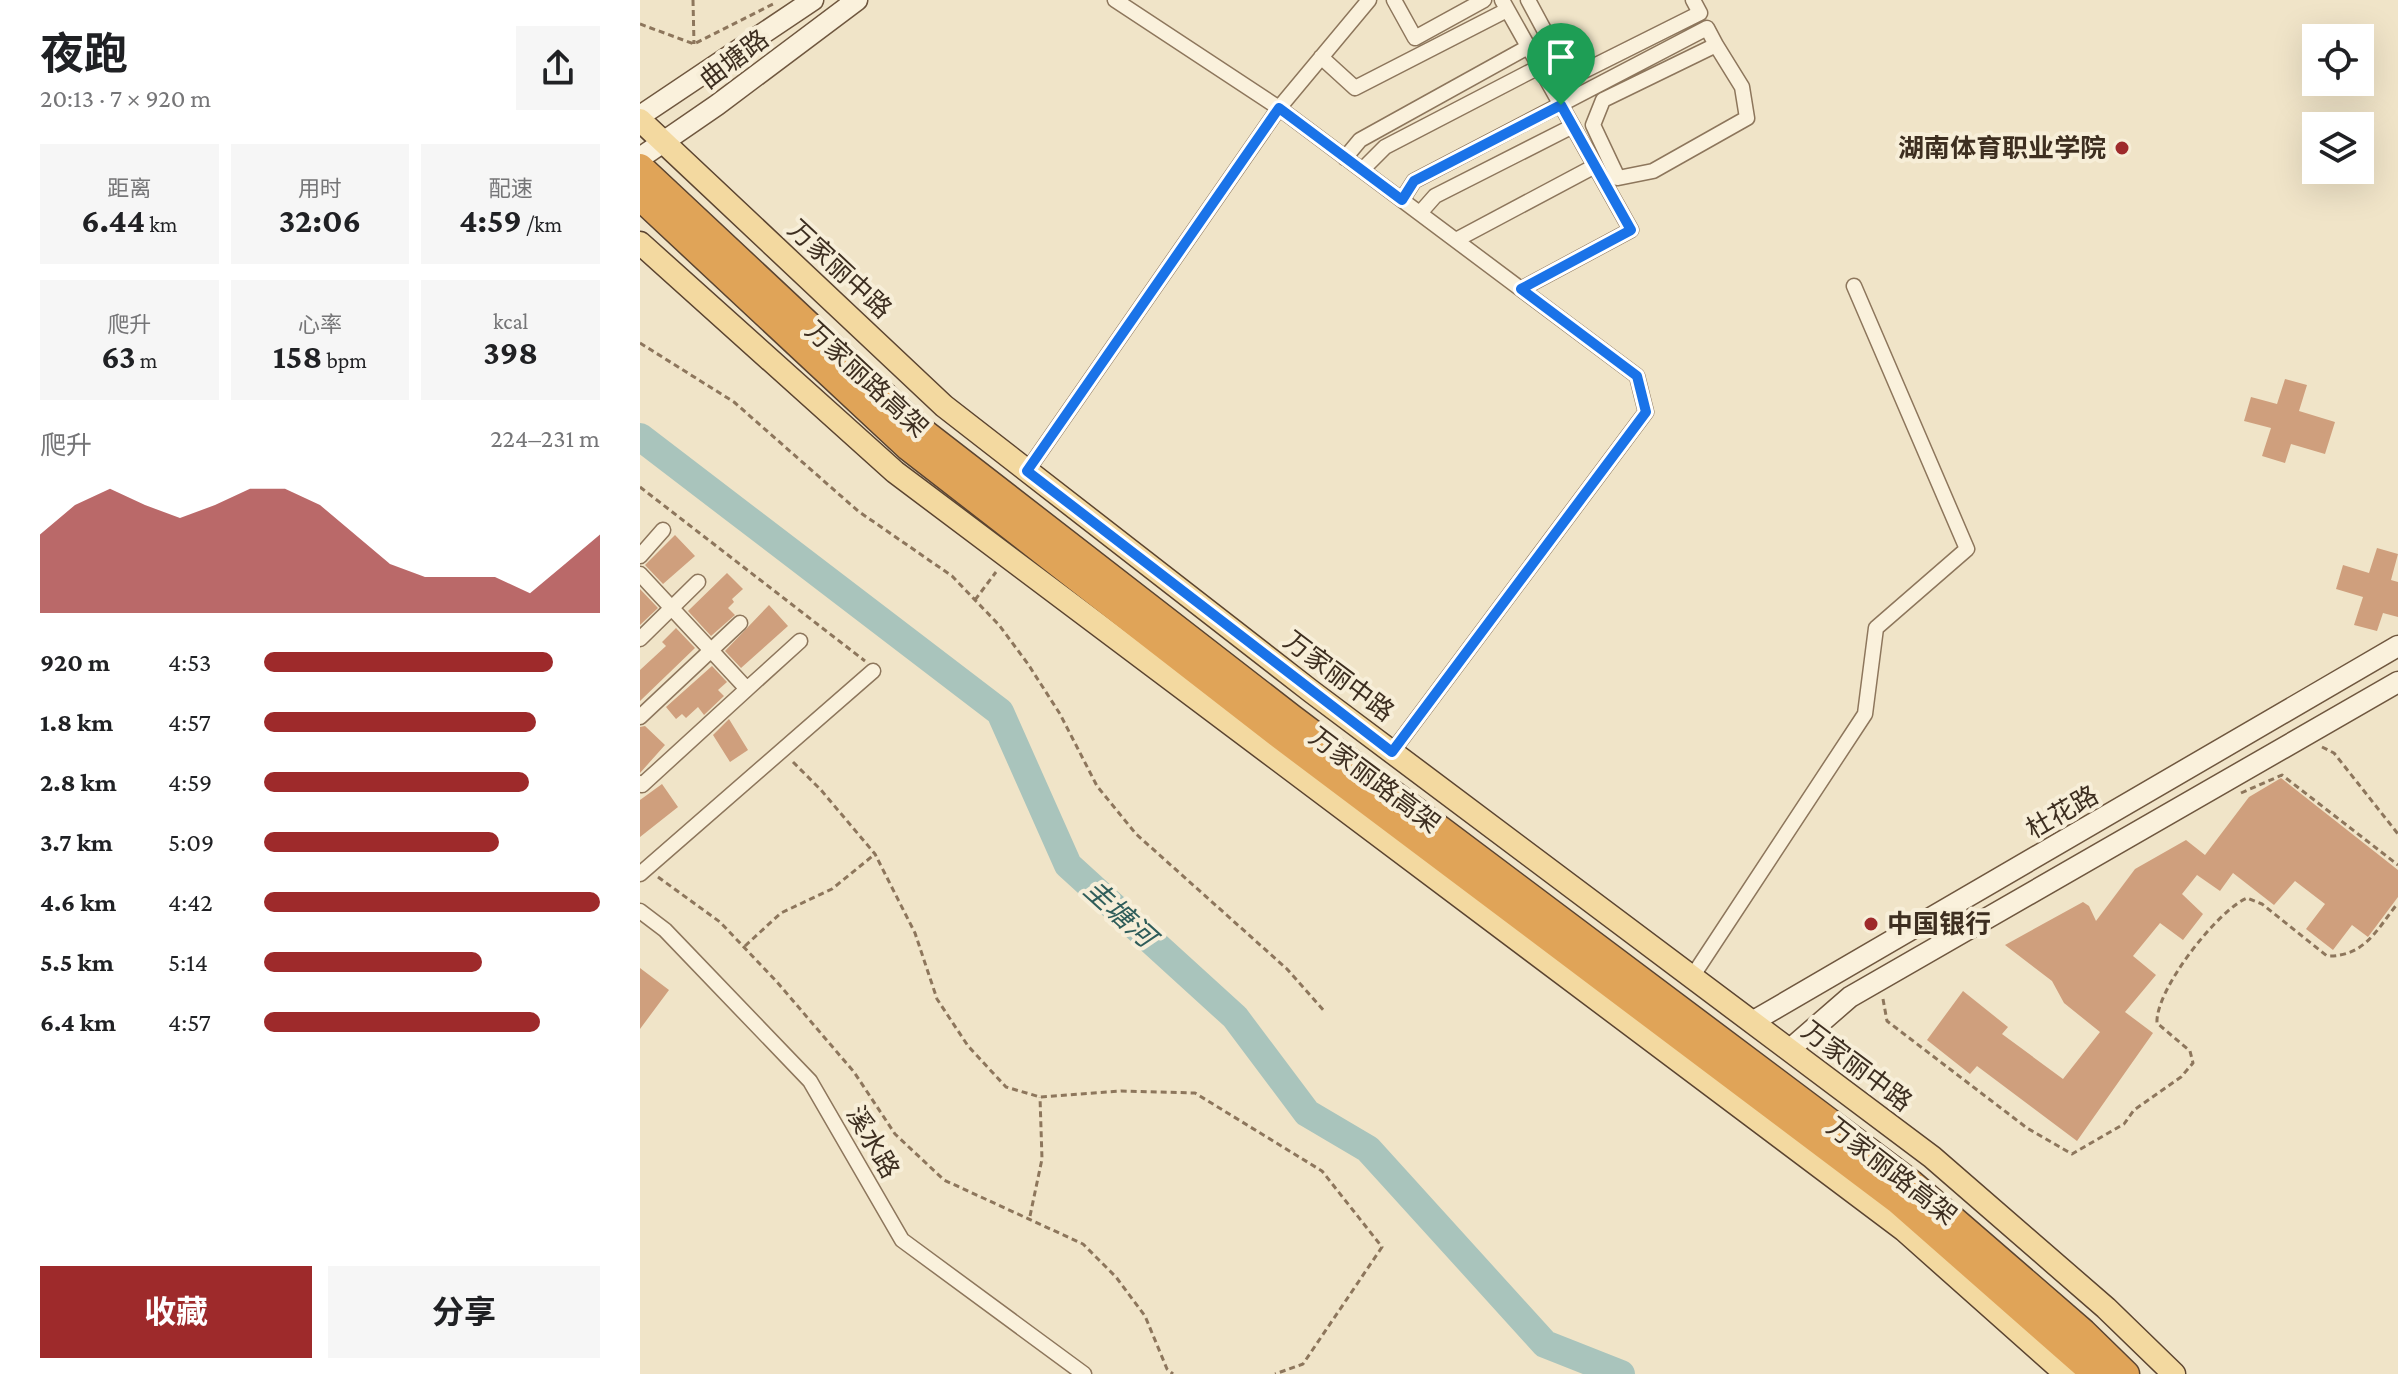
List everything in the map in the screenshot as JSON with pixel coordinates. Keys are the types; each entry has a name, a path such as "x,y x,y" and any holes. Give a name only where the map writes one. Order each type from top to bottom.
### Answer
{"highway":[{"name":"万家丽路高架","path":"640,167 922,431 1292,718 1911,1183 2083,1332 2126,1374"},
{"name":"万家丽路高架","path":"640,197 908,447 1279,735 1897,1200 2095,1374"}],"main road":[{"name":"万家丽中路","path":"640,118 944,406 1392,752 1932,1157 2106,1308 2174,1374"},
{"path":"640,243 895,472 1904,1230 2066,1374"}],"street":[{"name":"曲塘路","path":"640,118 813,0"},
{"name":"曲塘路","path":"640,158 857,0"},
{"path":"1115,0 1279,108 1637,376 1646,412 1392,752"},
{"path":"1394,0 1423,53"},
{"path":"1415,38 1484,0"},
{"path":"1528,0 1570,78 1696,7 1742,87 1747,118 1653,171 1618,178 1593,125 1603,100 1716,45"},
{"path":"1027,471 1279,108 1363,3"},
{"path":"1321,57 1355,88 1423,53 1504,5 1631,230 1521,289"},
{"path":"1402,200 1414,181 1707,28"},
{"path":"1345,158 1360,140 1528,47"},
{"path":"1362,170 1385,147 1539,67"},
{"path":"1420,213 1435,196 1573,126"},
{"path":"1456,240 1595,166"},
{"path":"1692,977 1865,714 1876,628 1967,549 1854,286"},
{"path":"640,556 663,530"},
{"path":"640,574 747,689"},
{"path":"640,639 698,582"},
{"path":"640,717 740,623"},
{"path":"641,785 800,641"},
{"name":"杜花路","path":"1752,1022 2398,646"},
{"path":"643,872 873,671"},
{"name":"杜花路","path":"1789,1050 1850,997 2398,682"},
{"name":"溪水路","path":"640,911 665,930 810,1081 902,1240 1084,1374"}],"path":[{"path":"693,0 694,44"},
{"path":"640,24 694,44 779,0"},
{"path":"640,343 734,402 858,511 952,576 999,625 1028,664 1060,714 1097,786 1136,834 1287,969 1325,1012"},
{"path":"640,487 870,665 873,671"},
{"path":"975,600 1008,557"},
{"path":"2318,745 2334,753 2398,834"},
{"path":"782,750 821,790 875,854 915,933 937,999 968,1046 1006,1087 1040,1097 1121,1091 1195,1093 1322,1171 1382,1247 1303,1364 1275,1374"},
{"path":"2231,794 2247,792 2282,775 2398,865"},
{"path":"744,947 781,913 832,889 875,854"},
{"path":"643,872 720,922 854,1072 895,1134 944,1180 1083,1244 1116,1277 1145,1316 1167,1369 1173,1374"},
{"path":"1880,994 1882,992 1887,1021 2027,1128 2072,1154 2124,1124 2134,1110 2181,1077 2193,1063 2190,1051 2157,1023 2156,1012 2162,995 2181,964 2235,903 2247,898 2262,904 2327,956 2352,954 2367,943 2398,903"},
{"path":"1029,1217 1042,1159 1040,1097"}],"building":[{"path":"2285,379 2307,385 2299,411 2335,422 2325,454 2291,444 2285,463 2262,456 2271,428 2244,421 2251,397 2277,404"},
{"path":"675,535 695,556 663,584 645,565"},
{"path":"2377,548 2398,554 2391,580 2398,582 2398,617 2383,613 2377,631 2354,625 2363,597 2336,589 2343,565 2369,573"},
{"path":"727,573 743,589 732,599 734,602 728,608 735,615 711,636 688,611"},
{"path":"640,589 658,608 640,625"},
{"path":"769,605 788,626 741,668 725,651"},
{"path":"676,628 695,648 640,701 640,670 666,646 662,642"},
{"path":"712,666 727,682 718,690 724,696 704,715 698,707 686,718 682,714 676,719 666,707"},
{"path":"729,719 748,750 730,762 713,735"},
{"path":"645,726 665,745 640,773 640,727"},
{"path":"2281,778 2398,870 2398,897 2368,937 2352,925 2333,950 2306,929 2325,904 2295,881 2274,905 2233,873 2220,891 2197,875 2182,894 2203,914 2183,940 2160,923 2133,956 2156,975 2125,1012 2153,1033 2077,1141 1977,1066 1970,1074 1927,1040 1963,991 2008,1027 2002,1034 2063,1079 2100,1032 2064,1003 2052,981 2005,945 2083,902 2089,906 2096,921 2135,869 2186,840 2205,855 2249,797"},
{"path":"662,784 678,807 640,837 640,800"},
{"path":"640,968 669,990 640,1029"}],"waterway":[{"name":"圭塘河","path":"640,437 1000,712 1068,865 1235,1017 1307,1113 1368,1149 1545,1344 1621,1374"}],"place":[{"name":"湖南体育职业学院","path":"2122,148"},
{"name":"中国银行","path":"1871,924"}],"route":[{"path":"1561,105 1631,230 1521,289 1637,376 1646,412 1392,752 1027,471 1279,108 1402,200 1414,181 1561,105"}]}
